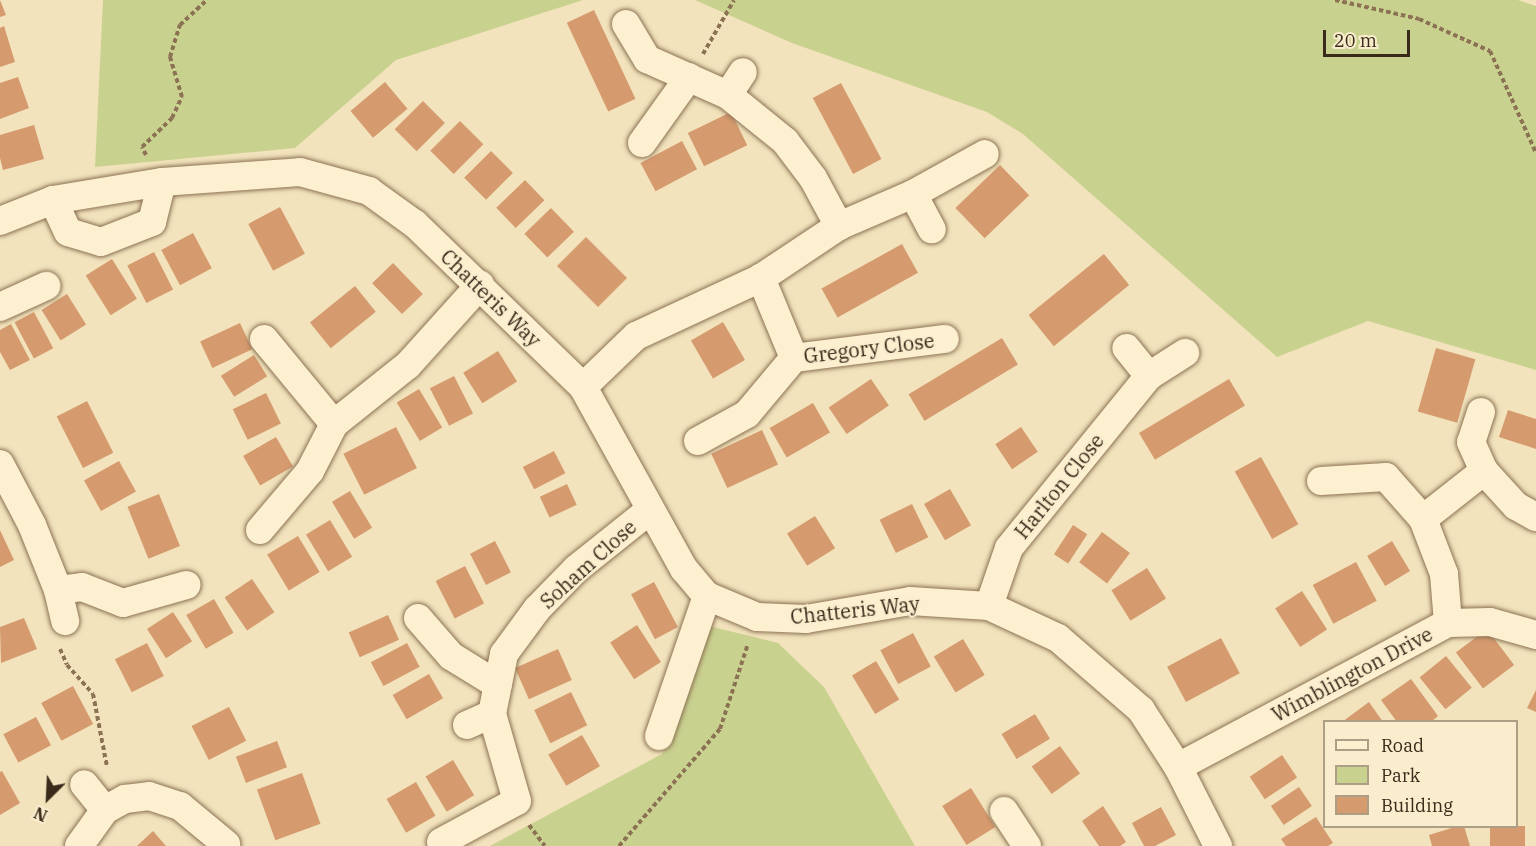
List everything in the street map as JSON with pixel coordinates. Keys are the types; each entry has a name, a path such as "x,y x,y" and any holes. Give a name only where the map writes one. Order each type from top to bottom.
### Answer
{"street":[{"path":"626,24 647,59 690,77 736,83 813,177 839,226"},
{"path":"642,143 690,77"},
{"path":"583,387 636,336 761,278 839,226 913,194 985,154"},
{"name":"Chatteris Way","path":"0,220 53,200 155,184 300,172 369,191 415,224 583,387 684,569 707,596 757,617 806,619 910,601 989,606 1058,638 1141,710 1178,767 1218,846"},
{"path":"53,200 68,232 101,242 152,222 155,184"},
{"path":"913,194 932,229"},
{"name":"Gregory Close","path":"761,278 794,358"},
{"path":"260,530 310,471 334,424 408,364 480,285"},
{"path":"0,307 46,286"},
{"path":"264,339 334,424"},
{"name":"Gregory Close","path":"698,441 747,414 794,358 945,339"},
{"path":"1126,348 1149,376"},
{"name":"Harlton Close","path":"989,606 1009,548 1149,376 1185,353"},
{"path":"1481,412 1470,442 1484,471 1516,506 1536,517"},
{"path":"1423,519 1484,471"},
{"path":"2,475 32,525 58,590 65,621"},
{"path":"1322,481 1386,477 1423,519 1444,574 1448,623"},
{"name":"Soham Close","path":"441,842 517,801 479,720 498,685 504,654 537,609 576,569 650,510"},
{"path":"58,590 82,586 123,603 186,585"},
{"path":"659,736 707,596"},
{"path":"418,618 451,656 498,685"},
{"name":"Wimblington Drive","path":"1178,767 1448,623 1490,622 1536,635"},
{"path":"84,784 115,805"},
{"path":"79,846 115,805 149,796 180,807 226,844"},
{"path":"1004,811 1027,846"}],"path":[{"path":"155,184 150,162 142,147 172,118 182,97 171,57 180,25 207,0"},
{"path":"690,77 734,0"},
{"path":"1335,0 1419,19 1490,51 1536,153"},
{"path":"619,846 720,729 757,617"},
{"path":"65,621 56,639 67,665 93,694 115,805"}],"green space":[{"path":"103,0 583,0 396,60 295,148 95,167"},
{"path":"695,0 1518,0 1536,6 1536,370 1368,321 1277,357 1023,134 987,112 792,43"},
{"path":"709,626 778,643 824,687 915,846 490,846 662,754"}],"building":[{"path":"0,0 6,15 0,17"},
{"path":"594,10 635,99 608,111 567,23"},
{"path":"4,26 15,62 0,67 0,28"},
{"path":"18,77 29,108 0,119 0,83"},
{"path":"385,82 407,109 373,138 351,111"},
{"path":"841,83 881,159 853,174 813,98"},
{"path":"423,101 445,123 417,151 395,129"},
{"path":"731,112 747,145 704,166 688,133"},
{"path":"460,121 483,144 454,174 430,151"},
{"path":"34,125 44,159 3,170 0,158 0,135"},
{"path":"682,141 697,169 656,191 641,163"},
{"path":"491,151 513,173 486,200 464,178"},
{"path":"1000,165 1029,195 985,238 955,208"},
{"path":"525,180 544,200 516,228 496,208"},
{"path":"280,207 305,254 273,271 248,224"},
{"path":"551,208 574,232 547,257 524,234"},
{"path":"193,233 212,268 180,285 161,250"},
{"path":"586,237 627,278 598,307 557,266"},
{"path":"902,244 918,273 838,317 822,289"},
{"path":"154,252 173,289 146,303 127,266"},
{"path":"1104,254 1129,285 1054,346 1029,315"},
{"path":"112,259 137,299 111,315 86,275"},
{"path":"393,263 423,294 402,314 372,283"},
{"path":"355,286 376,312 331,348 310,323"},
{"path":"67,294 86,325 61,340 42,310"},
{"path":"34,312 53,348 34,359 15,322"},
{"path":"723,322 745,360 713,379 691,340"},
{"path":"240,323 252,349 212,368 200,342"},
{"path":"11,324 30,360 10,370 0,352 0,330"},
{"path":"1002,338 1018,365 925,421 909,394"},
{"path":"1436,348 1475,359 1457,423 1418,411"},
{"path":"498,351 517,382 482,403 463,373"},
{"path":"254,355 267,376 234,397 221,376"},
{"path":"454,376 473,413 449,426 430,388"},
{"path":"871,379 889,406 847,434 829,408"},
{"path":"1229,379 1245,406 1155,460 1139,433"},
{"path":"419,389 442,428 420,441 397,402"},
{"path":"266,393 281,424 248,440 233,409"},
{"path":"87,401 113,453 83,468 57,416"},
{"path":"813,403 830,432 787,457 770,428"},
{"path":"1508,410 1536,419 1536,449 1499,437"},
{"path":"396,427 417,468 364,495 343,454"},
{"path":"1021,427 1038,452 1012,469 995,444"},
{"path":"762,430 778,464 727,488 711,454"},
{"path":"276,437 293,466 260,485 243,456"},
{"path":"554,451 565,473 534,489 523,467"},
{"path":"1261,457 1298,524 1272,539 1235,472"},
{"path":"119,461 136,492 101,511 84,480"},
{"path":"567,484 577,505 550,518 540,497"},
{"path":"950,489 971,525 945,540 924,504"},
{"path":"350,491 372,528 354,539 332,502"},
{"path":"159,494 180,546 148,559 127,507"},
{"path":"912,504 928,537 896,553 880,520"},
{"path":"815,516 835,548 807,566 787,533"},
{"path":"330,520 352,557 328,571 306,534"},
{"path":"1073,525 1087,534 1068,564 1054,554"},
{"path":"0,530 14,560 0,567"},
{"path":"1102,532 1130,553 1107,583 1079,562"},
{"path":"298,536 320,572 289,591 267,555"},
{"path":"495,541 511,572 486,585 470,554"},
{"path":"1392,541 1410,571 1385,586 1367,556"},
{"path":"1356,562 1377,601 1333,624 1313,585"},
{"path":"465,566 484,603 455,618 436,581"},
{"path":"1147,568 1166,599 1130,621 1111,590"},
{"path":"252,579 274,612 247,631 225,597"},
{"path":"654,582 678,627 655,639 631,594"},
{"path":"1302,591 1327,630 1300,647 1275,608"},
{"path":"214,599 234,633 206,649 186,615"},
{"path":"173,612 192,641 166,658 147,629"},
{"path":"388,615 399,640 360,657 349,632"},
{"path":"24,618 37,649 1,663 0,627"},
{"path":"637,625 661,662 634,679 610,642"},
{"path":"1487,629 1514,665 1483,688 1456,652"},
{"path":"913,633 931,667 898,684 880,650"},
{"path":"1221,638 1240,673 1186,702 1167,667"},
{"path":"963,639 985,675 955,693 934,657"},
{"path":"147,643 164,676 132,692 115,659"},
{"path":"407,643 420,667 383,686 371,662"},
{"path":"558,649 572,680 529,699 515,668"},
{"path":"1446,656 1472,688 1445,709 1420,677"},
{"path":"876,661 899,700 875,714 852,675"},
{"path":"429,674 443,698 407,719 393,695"},
{"path":"1411,679 1438,716 1433,720 1396,720 1381,700"},
{"path":"73,686 93,724 61,741 41,703"},
{"path":"1536,690 1536,712 1527,708"},
{"path":"571,692 587,725 550,743 534,710"},
{"path":"1369,702 1382,720 1345,720"},
{"path":"229,707 246,741 209,760 192,726"},
{"path":"1035,714 1050,739 1017,759 1002,734"},
{"path":"36,717 51,745 18,763 3,734"},
{"path":"582,735 600,766 566,786 548,755"},
{"path":"277,741 287,767 246,783 236,757"},
{"path":"1060,746 1080,774 1052,794 1032,767"},
{"path":"1282,755 1297,777 1265,799 1250,777"},
{"path":"453,760 474,795 447,812 426,776"},
{"path":"2,771 20,803 0,815 0,772"},
{"path":"302,773 320,824 275,840 257,789"},
{"path":"416,782 436,816 406,833 387,799"},
{"path":"1299,787 1312,806 1284,825 1271,806"},
{"path":"971,788 995,827 967,845 942,806"},
{"path":"1103,806 1126,842 1120,846 1099,846 1082,821"},
{"path":"1161,807 1176,835 1155,846 1144,846 1132,823"},
{"path":"1316,817 1333,843 1328,846 1286,846 1281,839"},
{"path":"1525,826 1525,846 1490,846 1490,828"},
{"path":"1452,828 1465,828 1470,846 1432,846 1429,835"},
{"path":"153,831 166,846 137,846"}]}
